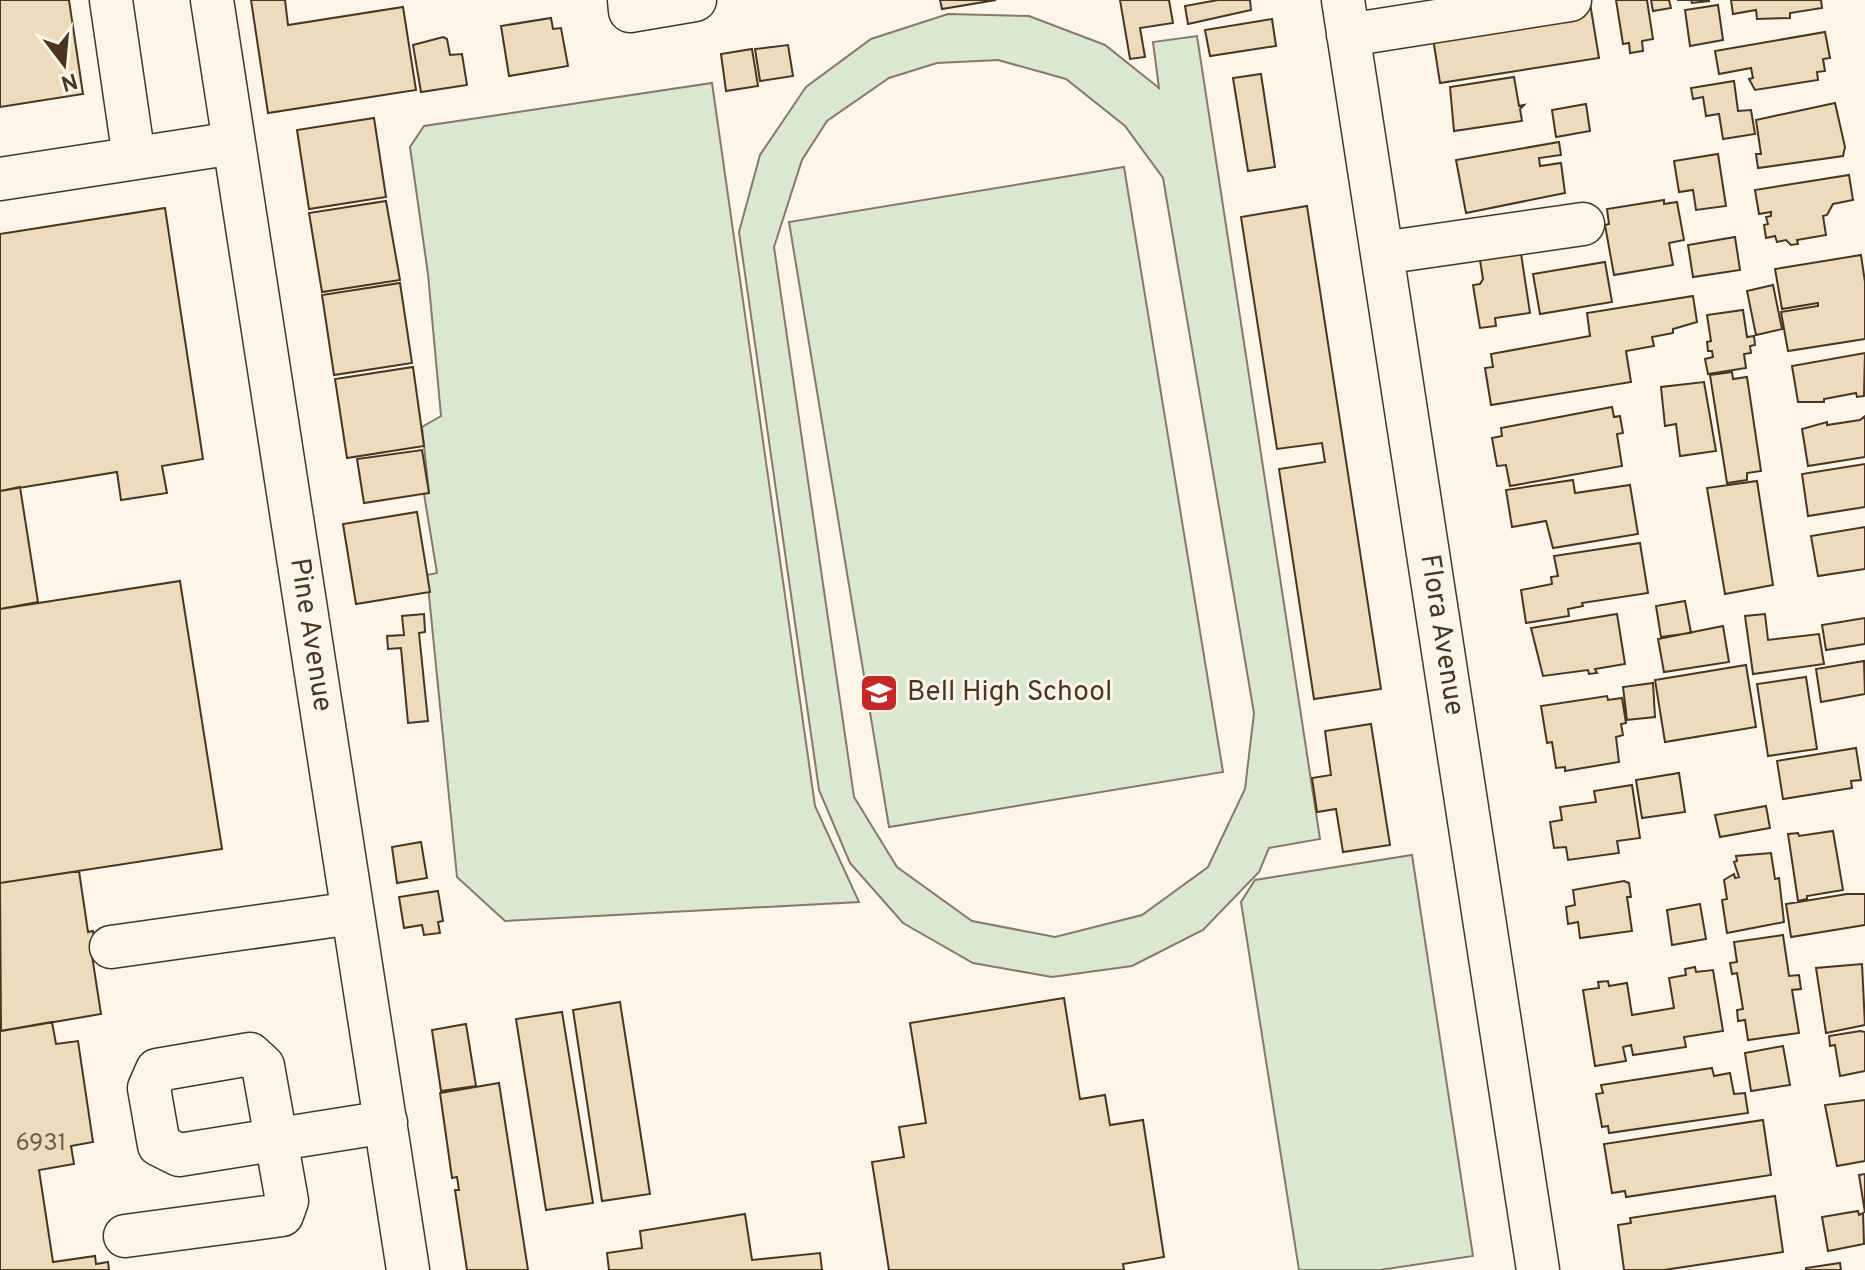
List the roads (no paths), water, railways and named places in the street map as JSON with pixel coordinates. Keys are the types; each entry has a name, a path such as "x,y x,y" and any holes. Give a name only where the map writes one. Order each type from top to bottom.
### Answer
{"street":[{"path":"111,0 134,158"},
{"name":"Pine Avenue","path":"212,0 408,1270"},
{"path":"629,0 630,11 695,0"},
{"path":"1346,17 1570,0"},
{"name":"Flora Avenue","path":"1346,17 1538,1270"},
{"path":"0,179 234,143"},
{"path":"1382,253 1583,224"},
{"path":"111,947 353,913"},
{"path":"125,1236 282,1215 287,1201 277,1138 386,1122"}],"place":[{"name":"Bell High School","path":"879,693"}]}
